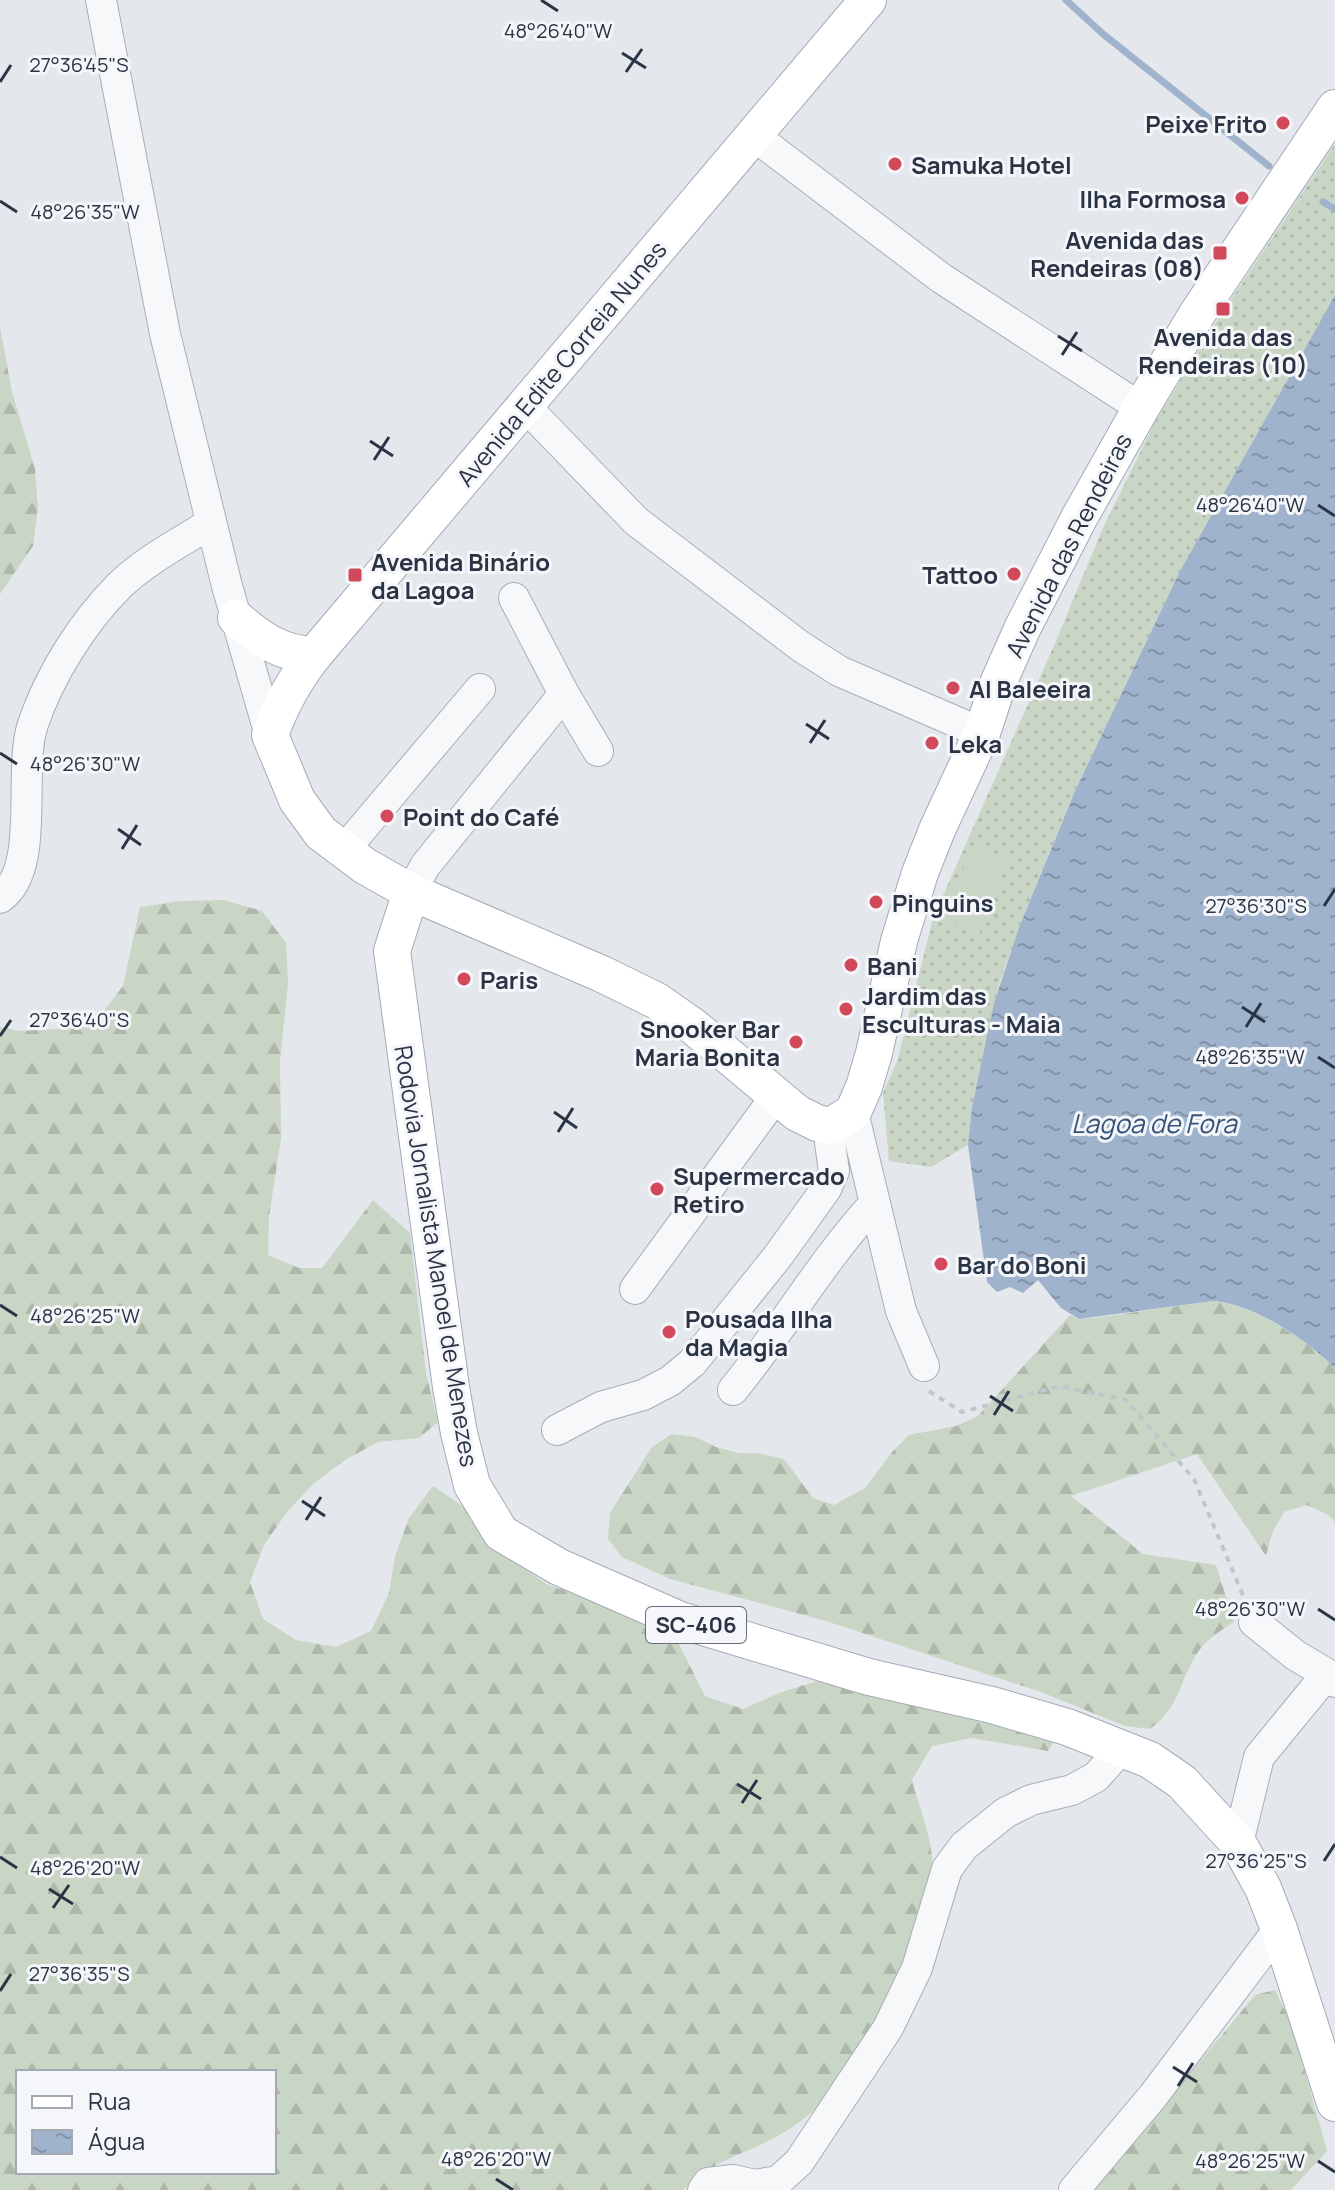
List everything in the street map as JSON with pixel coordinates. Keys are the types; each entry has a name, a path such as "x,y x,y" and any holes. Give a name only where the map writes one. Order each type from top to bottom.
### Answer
{"main road":[{"name":"Avenida Edite Correia Nunes","path":"270,735 281,704 296,677 868,0"},
{"name":"Avenida das Rendeiras","path":"842,1119 874,1053 899,941 920,873 982,733 999,681 1023,627 1079,518 1141,408 1224,272 1335,108"},
{"path":"236,618 257,637 275,647 314,655"},
{"path":"270,735 297,800 321,833 365,866 411,892 602,974 657,1001 694,1027 797,1113 817,1123 842,1119"},
{"name":"Rodovia Jornalista Manoel de Menezes","path":"411,892 392,951 451,1387 472,1485 501,1533 559,1567 680,1620 869,1677 992,1705 1067,1727 1150,1760 1182,1782 1238,1843 1263,1888 1335,2103"}],"street":[{"path":"101,0 165,334 211,523 270,735"},
{"path":"753,135 941,278 1141,408"},
{"path":"525,406 636,521 800,646 839,671 982,733"},
{"path":"0,898 6,894 23,866 27,765 32,727 48,687 95,615 121,584 211,523"},
{"path":"514,598 598,751"},
{"path":"344,850 480,689"},
{"path":"411,892 425,866 564,694"},
{"path":"635,1289 776,1096"},
{"path":"842,1119 873,1205 901,1311 924,1366"},
{"path":"557,1430 601,1407 643,1395 670,1381 692,1363 804,1222 826,1189 834,1171 830,1143 842,1119"},
{"path":"733,1390 812,1280 873,1205"},
{"path":"1238,1843 1259,1757 1331,1678 1295,1655 1254,1622"},
{"path":"703,2190 708,2183 733,2180 755,2185 778,2181 799,2162 888,2028 917,1968 947,1869 964,1846 981,1829 1005,1813 1031,1800 1072,1790 1096,1777 1123,1747"},
{"path":"1074,2190 1153,2096 1279,1929"}],"path":[{"path":"924,1366 915,1377 935,1397 962,1412 1060,1386 1126,1400 1194,1479 1254,1622"}],"green space":[{"path":"1335,144 1335,295 1180,571 1071,799 999,984 972,1107 968,1145 931,1167 889,1161 883,1093 898,1059 933,918 1102,530 1155,422 1214,325"},
{"path":"0,327 12,392 35,469 38,507 33,546 0,594"},
{"path":"972,846 1008,860 979,934 943,920"},
{"path":"223,900 262,911 286,943 288,983 280,1061 281,1138 269,1217 268,1255 299,1268 322,1268 373,1200 410,1233 426,1373 438,1422 419,1438 378,1442 345,1460 313,1484 287,1512 264,1545 250,1582 263,1619 296,1640 336,1647 371,1631 389,1593 395,1556 409,1518 433,1486 465,1508 484,1541 548,1585 671,1628 705,1696 743,1709 817,1681 1055,1740 1048,1751 971,1738 932,1746 912,1780 931,1847 930,1883 907,1953 870,2029 850,2064 812,2112 776,2137 708,2169 683,2190 0,2190 0,1027 19,1031 58,1029 99,1017 123,986 140,907 181,901"},
{"path":"1213,1301 1262,1316 1309,1346 1335,1368 1335,1522 1307,1505 1284,1512 1272,1533 1266,1556 1197,1454 1071,1496 1143,1554 1216,1565 1234,1622 1213,1636 1200,1650 1168,1712 1150,1729 1125,1726 1041,1692 826,1621 670,1579 622,1557 608,1539 610,1513 652,1447 672,1434 695,1437 739,1453 784,1459 813,1498 834,1505 865,1488 909,1435 956,1426 978,1416 1070,1315 1079,1319 1094,1318"},
{"path":"1275,1990 1292,2025 1327,2151 1291,2190 1093,2190 1255,1995"}],"water":[{"name":"Lagoa de Fora","path":"1335,295 1335,1368 1278,1325 1229,1304 1213,1301 1079,1319 1061,1308 1038,1280 1023,1293 1010,1287 997,1292 987,1282 968,1145 972,1107 994,1003 1018,930 1074,793 1180,571"}],"waterway":[{"path":"1066,0 1103,34 1269,166"},
{"path":"1323,202 1335,209"}],"place":[{"name":"Peixe Frito","path":"1283,123"},
{"name":"Samuka Hotel","path":"895,164"},
{"name":"Ilha Formosa","path":"1242,198"},
{"name":"Avenida das Rendeiras (08)","path":"1220,253"},
{"name":"Avenida das Rendeiras (10)","path":"1223,309"},
{"name":"Tattoo","path":"1014,574"},
{"name":"Avenida Binário da Lagoa","path":"355,575"},
{"name":"Al Baleeira","path":"953,688"},
{"name":"Leka","path":"932,743"},
{"name":"Point do Café","path":"387,816"},
{"name":"Pinguins","path":"876,902"},
{"name":"Bani","path":"851,965"},
{"name":"Paris","path":"464,979"},
{"name":"Jardim das Esculturas - Maia","path":"846,1009"},
{"name":"Snooker Bar Maria Bonita","path":"796,1042"},
{"name":"Supermercado Retiro","path":"657,1189"},
{"name":"Bar do Boni","path":"941,1264"},
{"name":"Pousada Ilha da Magia","path":"669,1332"}]}
